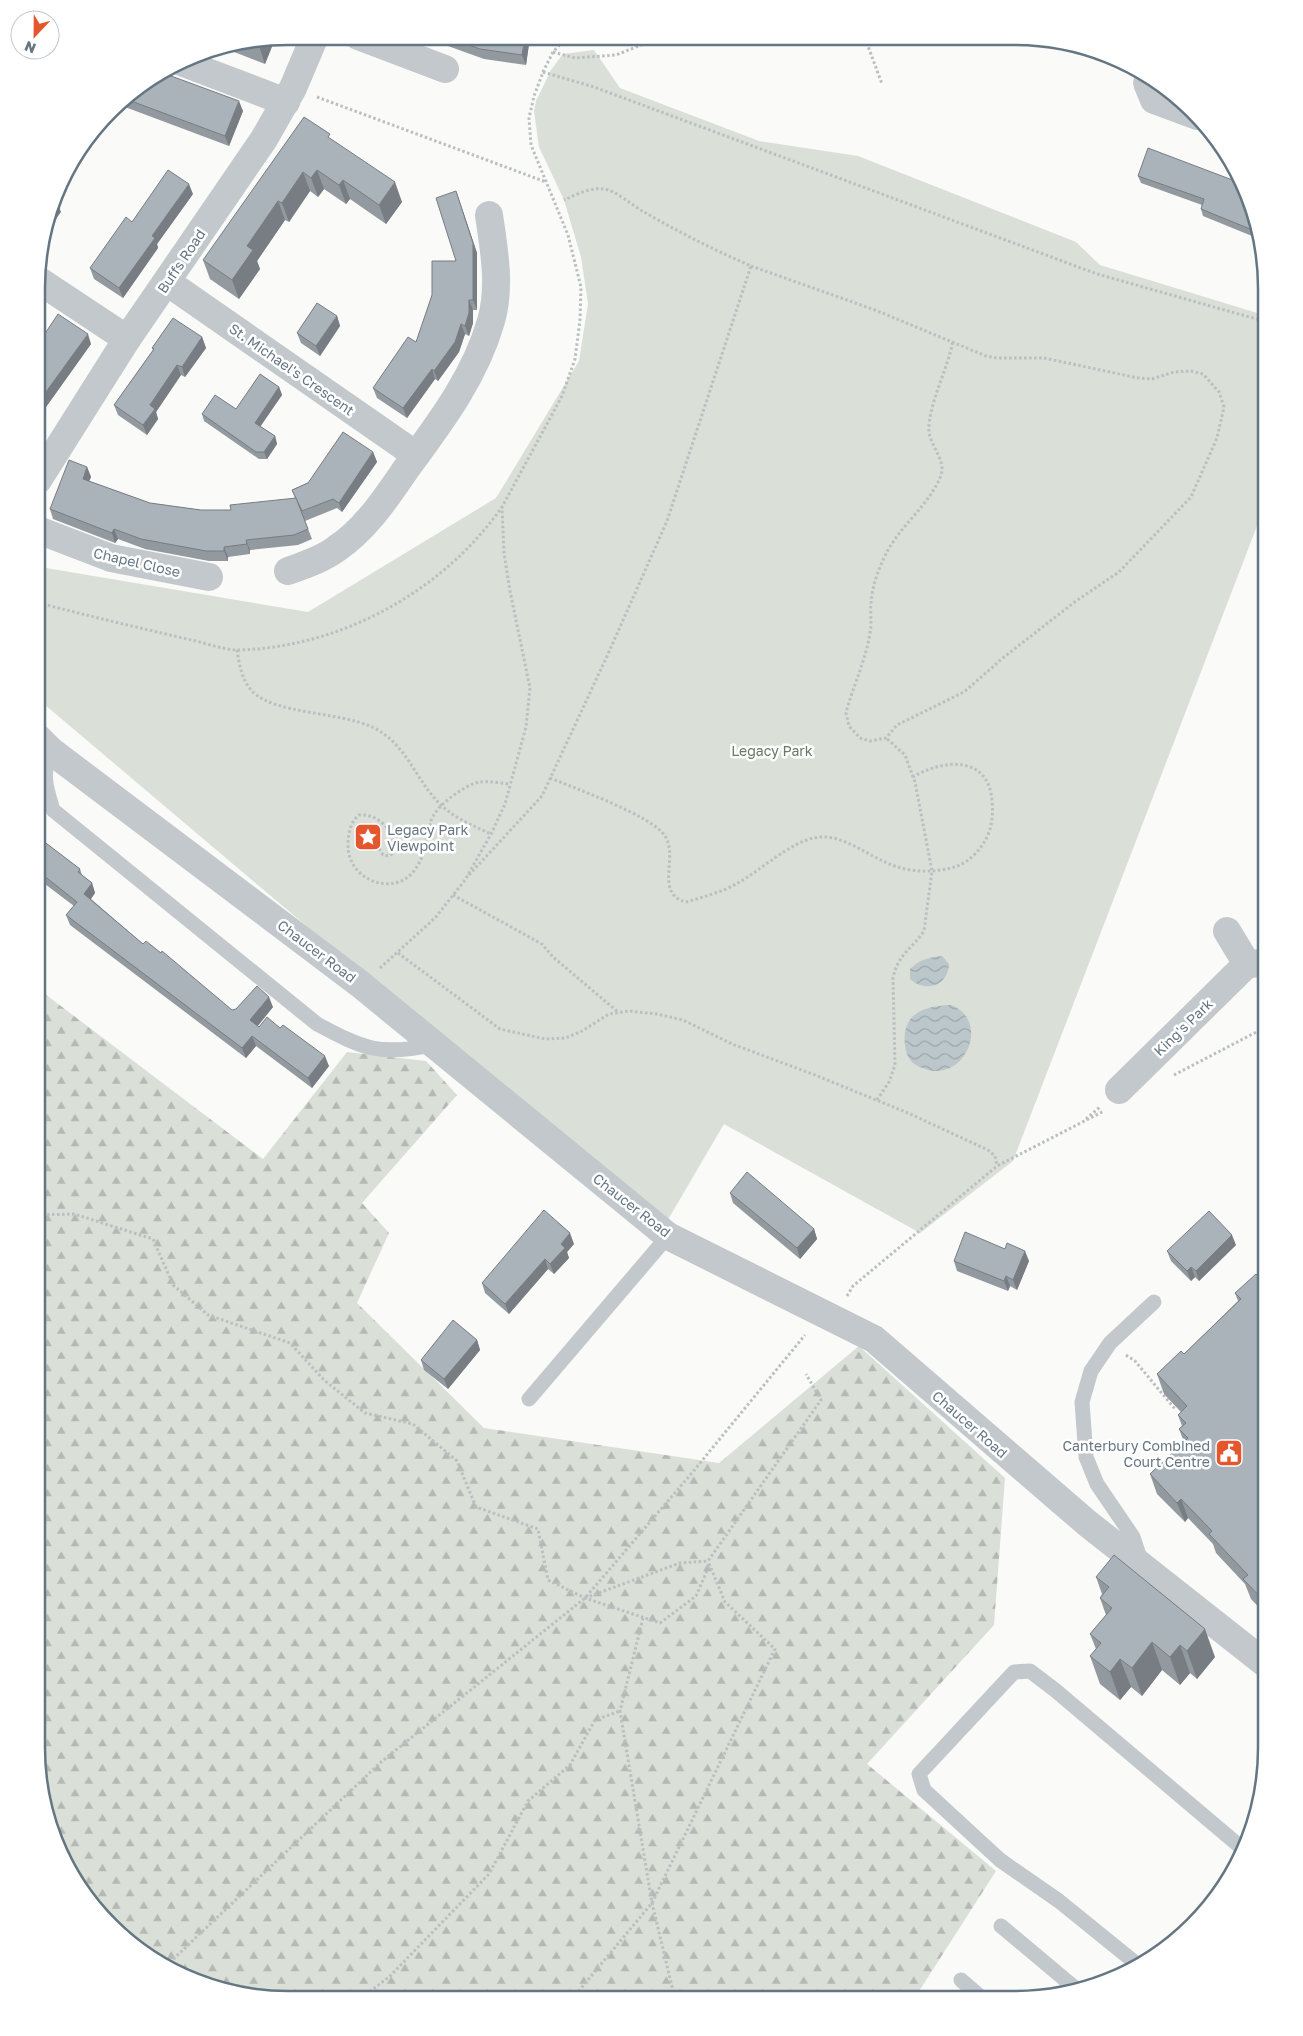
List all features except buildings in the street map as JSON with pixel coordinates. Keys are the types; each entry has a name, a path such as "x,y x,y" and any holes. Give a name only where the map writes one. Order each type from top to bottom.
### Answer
{"street":[{"name":"Buffs Road","path":"45,469 127,338 264,139 286,102 311,45"},
{"path":"382,45 445,69"},
{"path":"190,65 286,102"},
{"path":"1148,85 1154,100 1180,110"},
{"path":"288,571 335,550 358,532 374,514 455,401 476,360 491,321 496,291 496,265 489,215"},
{"name":"St. Michael's Crescent","path":"167,282 416,456"},
{"path":"45,285 127,338"},
{"name":"Chapel Close","path":"45,533 111,558 210,577"},
{"name":"Chaucer Road","path":"45,746 360,984 668,1236 874,1340 1087,1524 1258,1658"},
{"name":"King's Park","path":"1114,1099 1257,963 1226,931"}],"lane":[{"path":"45,777 53,810 317,1024 356,1044 378,1050 408,1050 433,1045"},
{"path":"529,1399 668,1236"},
{"path":"1143,1567 1132,1537 1096,1484 1086,1456 1082,1402 1091,1371 1110,1343 1154,1302"},
{"path":"1133,1961 1059,1901 1000,1860 924,1790 919,1774 1014,1672 1030,1672 1055,1690 1238,1845"},
{"path":"1001,1926 1071,1984"},
{"path":"961,1980 974,1991"}],"path":[{"path":"45,605 237,650 296,643 367,619 405,599 450,566 473,546 502,507 562,396 575,359 580,320 581,288 568,235 531,145 529,118 534,96 543,72 553,52 559,45"},
{"path":"553,52 575,58 616,55 641,45"},
{"path":"868,45 882,84"},
{"path":"543,72 594,87 1097,274 1258,319"},
{"path":"312,94 546,182"},
{"path":"564,200 586,191 604,189 613,191 626,202 708,247 751,266 953,341 997,358 1044,358 1138,378 1152,379 1174,372 1191,371 1203,374 1219,392 1224,407 1217,438 1191,497 1119,572 1076,601 1004,657 964,692 897,725 886,738 870,741 860,738 849,726 846,713 871,632 871,603 874,583 885,556 897,536 930,494 942,474 941,461 929,432 932,412 949,361 953,341"},
{"path":"360,984 398,953 435,918 465,880 542,796 667,521 751,266"},
{"path":"465,880 491,834 510,784 526,727 530,688 504,553 502,507"},
{"path":"237,650 245,680 252,692 276,704 349,718 372,727 390,738 400,748 420,780 441,806 457,818 491,834"},
{"path":"877,1100 889,1082 895,1065 893,978 895,967 905,952 924,931 932,871 913,777 905,755 886,738"},
{"path":"550,778 616,806 661,831 667,838 669,850 670,890 673,896 686,902 734,885 799,843 816,837 831,838 852,844 902,869 932,871 955,868 967,863 980,850 994,820 991,794 984,776 976,769 956,764 925,770 913,777"},
{"path":"371,836 383,855 390,856 392,854 393,842 388,830 372,816 359,815 353,821 349,833 348,851 352,863 358,871 370,880 386,884 399,882 414,870 426,846 433,814 441,806 472,784 481,782 510,784"},
{"path":"454,895 542,944 553,957 619,1012"},
{"path":"398,953 500,1029 544,1039 566,1038 582,1031 609,1014 619,1012 657,1014 682,1020 732,1044 877,1100 988,1150 995,1156 998,1166"},
{"path":"1171,1077 1258,1032"},
{"path":"171,1961 381,1762 585,1598 691,1474 822,1314 841,1305 853,1286 998,1166 1114,1099"},
{"path":"45,1215 74,1214 153,1239 173,1285 208,1314 290,1343 324,1380 365,1413 413,1424 457,1461 476,1507 538,1529 548,1580 585,1598 660,1623 696,1596 709,1566"},
{"path":"1110,1343 1135,1361 1175,1409"},
{"path":"578,1991 652,1903 775,1649 725,1602 708,1561 821,1400 806,1374"},
{"path":"585,1598 680,1563 708,1561"},
{"path":"643,1618 620,1711 652,1903 673,1991"},
{"path":"371,1991 390,1976 489,1874 528,1801 570,1765 595,1720 620,1711"}],"green space":[{"name":"Legacy Park","path":"594,50 620,88 759,141 858,156 1076,242 1100,265 1258,313 1258,523 1013,1161 920,1233 724,1124 666,1223 421,1023 45,705 45,568 308,612 496,498 579,361 588,304 581,257 564,200 539,147 534,111 536,101 551,70 563,54"},
{"path":"45,994 263,1159 347,1052 426,1061 457,1095 362,1203 389,1233 357,1303 484,1428 719,1463 859,1346 1005,1478 994,1625 867,1764 996,1871 919,1991 288,1991 256,1989 225,1983 180,1966 140,1941 116,1920 95,1896 70,1856 53,1811 47,1780 45,1748"}],"water":[{"path":"942,956 949,964 945,978 940,982 935,985 923,986 910,979 910,969 917,963 929,958"},
{"path":"951,1005 964,1014 970,1026 971,1039 966,1052 957,1063 945,1070 930,1070 913,1063 905,1046 907,1026 911,1019 916,1014 932,1007"}],"place":[{"name":"Legacy Park Viewpoint","path":"368,837"},
{"name":"Canterbury Combined Court Centre","path":"1229,1453"}]}
